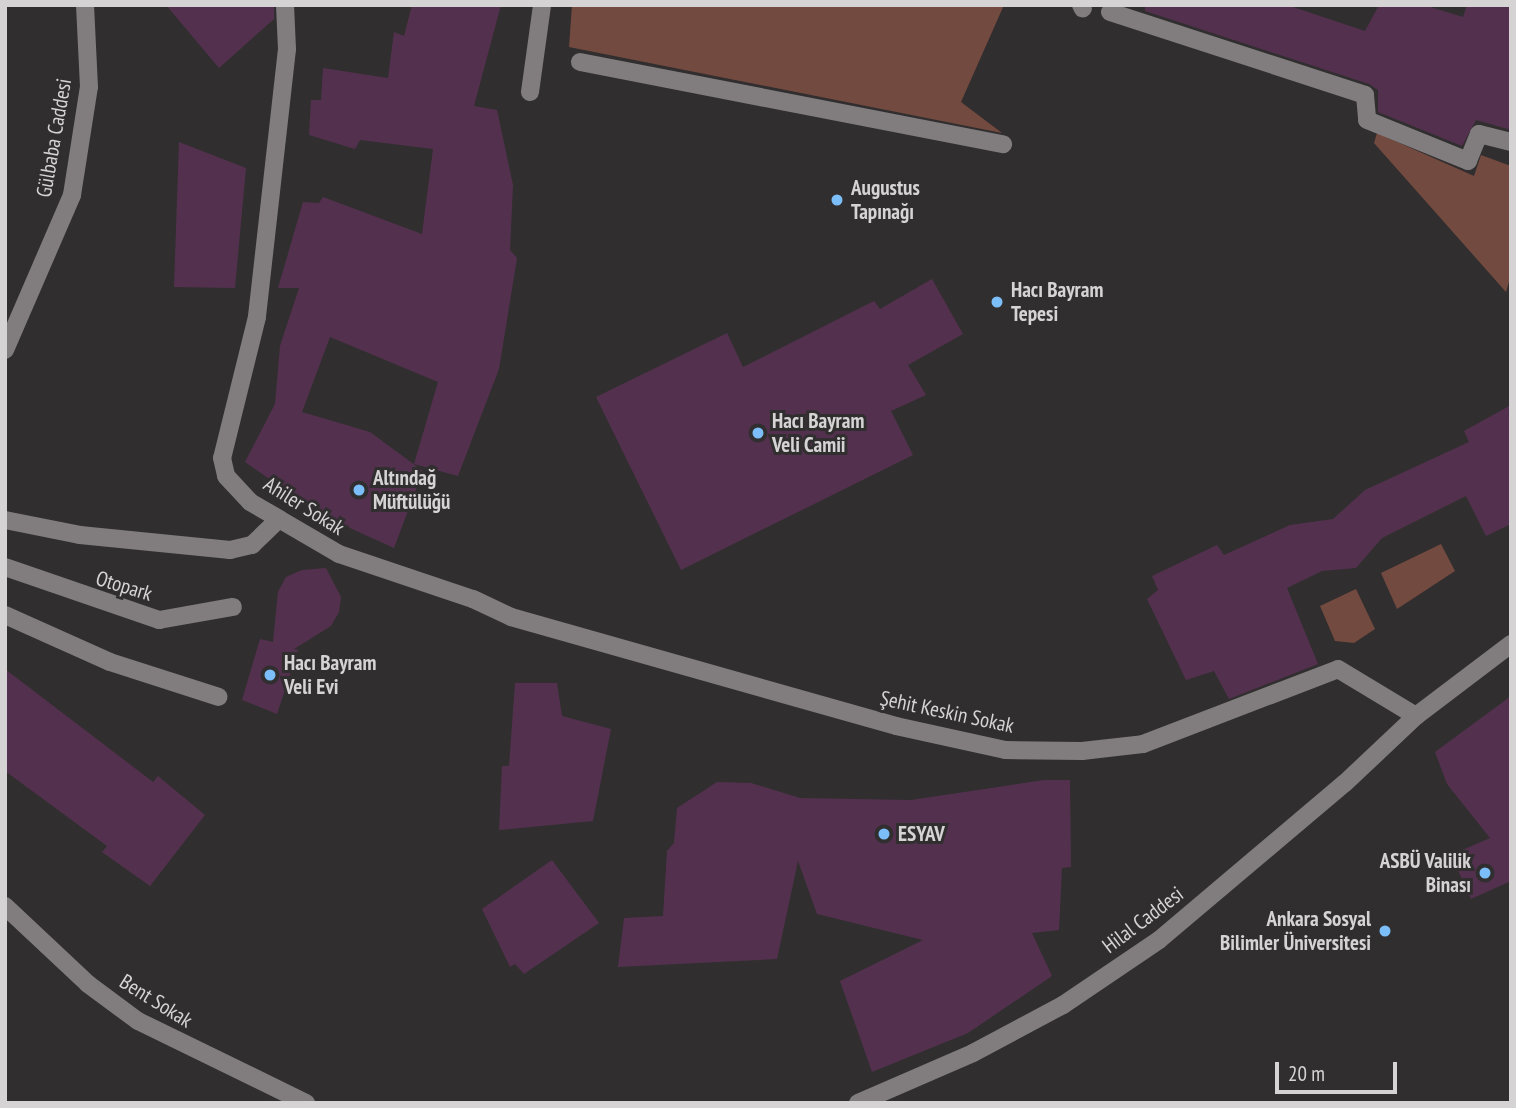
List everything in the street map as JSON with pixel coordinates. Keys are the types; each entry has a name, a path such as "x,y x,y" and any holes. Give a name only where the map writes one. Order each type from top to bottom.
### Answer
{"street":[{"name":"Gülbaba Caddesi","path":"5,350 72,195 89,87 85,5"},
{"name":"Ahiler Sokak","path":"285,5 286,49 257,317 222,458 226,477 250,502 339,554 473,599 511,617 658,659"},
{"path":"530,92 542,5"},
{"path":"1110,12 1364,95 1367,120 1468,161 1479,134 1511,142"},
{"path":"580,62 1003,144"},
{"path":"5,520 80,535 230,550 253,545 279,519"},
{"name":"Otopark","path":"5,567 159,620 233,607"},
{"path":"5,615 110,662 219,697"},
{"name":"Hilal Caddesi","path":"858,1103 973,1053 1052,1011 1159,940 1345,783 1416,716 1511,644"},
{"name":"Şehit Keskin Sokak","path":"658,659 896,726 1005,750 1082,751 1143,744 1338,669 1416,716"},
{"name":"Bent Sokak","path":"5,906 88,984 138,1021 306,1103"}],"shaded area":[{"path":"572,5 1004,5 961,102 1002,133 569,47"},
{"path":"1377,133 1474,176 1481,155 1511,166 1511,275 1506,292 1374,143"},
{"path":"1441,544 1455,571 1397,609 1381,573"},
{"path":"1356,589 1375,629 1354,643 1335,641 1320,606"}],"building":[{"path":"166,5 274,5 274,19 219,68"},
{"path":"412,5 501,5 474,106 497,110 513,185 510,250 517,258 499,369 458,476 414,464 438,382 330,337 302,412 370,432 423,471 394,548 319,514 245,462 275,404 280,346 299,288 278,288 303,202 319,203 323,197 422,234 433,149 360,140 355,149 309,135 311,100 321,100 323,68 388,78 394,32 404,36"},
{"path":"1145,5 1287,5 1365,31 1379,5 1424,5 1463,17 1467,5 1511,5 1511,130 1476,120 1462,146 1378,112 1378,90 1369,84 1145,11"},
{"path":"179,142 246,168 235,288 174,287"},
{"name":"Hacı Bayram Veli Camii","path":"932,279 963,334 908,365 926,395 891,411 913,455 681,570 596,397 727,333 743,367 874,301 880,309"},
{"path":"1511,405 1511,524 1486,536 1466,496 1382,538 1356,568 1322,571 1287,588 1318,664 1229,699 1214,671 1186,680 1147,599 1158,590 1152,576 1217,545 1224,555 1290,525 1333,519 1365,490 1469,442 1464,431"},
{"path":"326,568 341,597 339,612 331,626 294,649 298,650 277,714 242,700 260,639 273,642 278,592 286,577 302,570"},
{"path":"5,669 153,782 158,776 205,815 150,886 102,852 107,846 5,771"},
{"path":"515,683 557,683 562,716 611,729 593,821 499,830 502,766 509,766"},
{"path":"1511,696 1511,881 1471,899 1451,855 1490,838 1447,784 1435,752"},
{"path":"1044,780 1070,780 1071,867 1062,868 1059,930 1032,933 1052,976 968,1033 872,1072 840,981 923,940 817,914 798,861 777,959 618,967 624,918 663,916 667,851 674,843 677,808 717,782 751,783 800,798 911,800"},
{"path":"552,860 599,923 524,974 515,964 510,967 482,909"}],"place":[{"name":"Augustus Tapınağı","path":"837,200"},
{"name":"Hacı Bayram Tepesi","path":"997,302"},
{"name":"Hacı Bayram Veli Camii","path":"758,433"},
{"name":"Altındağ Müftülüğü","path":"359,490"},
{"name":"Hacı Bayram Veli Evi","path":"270,675"},
{"name":"ESYAV","path":"884,834"},
{"name":"ASBÜ Valilik Binası","path":"1485,873"},
{"name":"Ankara Sosyal Bilimler Üniversitesi","path":"1385,931"}]}
